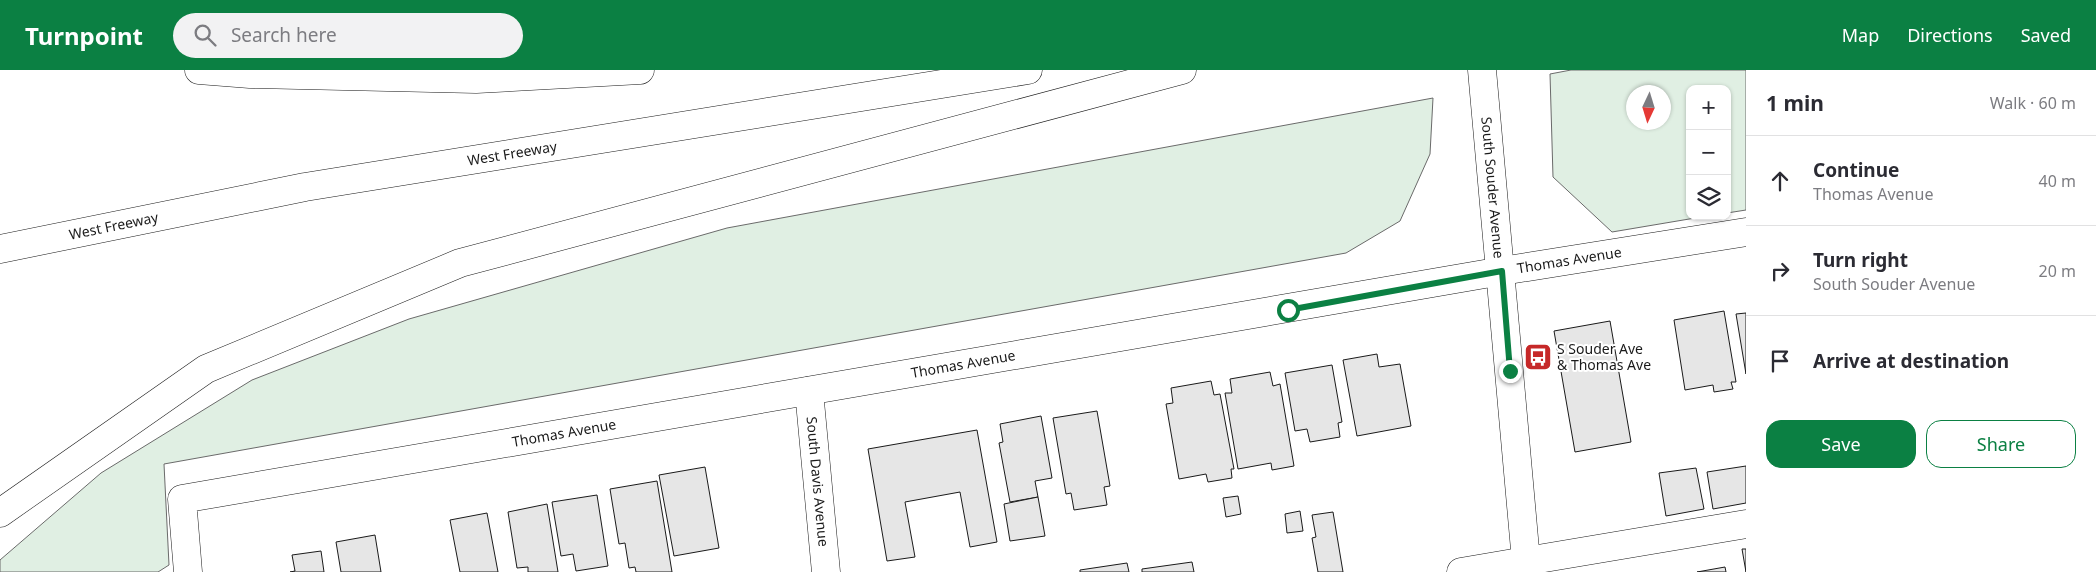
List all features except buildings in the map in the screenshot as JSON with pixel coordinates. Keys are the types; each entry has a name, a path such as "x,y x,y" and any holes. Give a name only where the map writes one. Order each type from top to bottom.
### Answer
{"main road":[{"path":"200,70 250,74 476,79 640,70"},
{"name":"West Freeway","path":"0,249 305,187 1028,70"},
{"path":"0,513 206,369 460,263 1182,70"},
{"name":"South Souder Avenue","path":"1482,70 1502,271 1527,567"},
{"name":"Thomas Avenue","path":"188,572 182,499 1502,271 1746,232"},
{"name":"South Davis Avenue","path":"809,391 826,572"},
{"path":"1461,572 1527,567 1746,524"}],"green space":[{"path":"1571,70 1746,70 1746,210 1731,212 1731,85 1686,85 1686,220 1612,232 1553,177 1550,74"},
{"path":"1433,98 1430,154 1400,221 1346,253 164,464 169,565 158,572 0,572 0,560 101,473 252,380 409,319 727,228"}],"place":[{"name":"S Souder Ave & Thomas Ave","path":"1538,357"}],"route":[{"path":"1288,310 1502,271 1510,371"}]}
